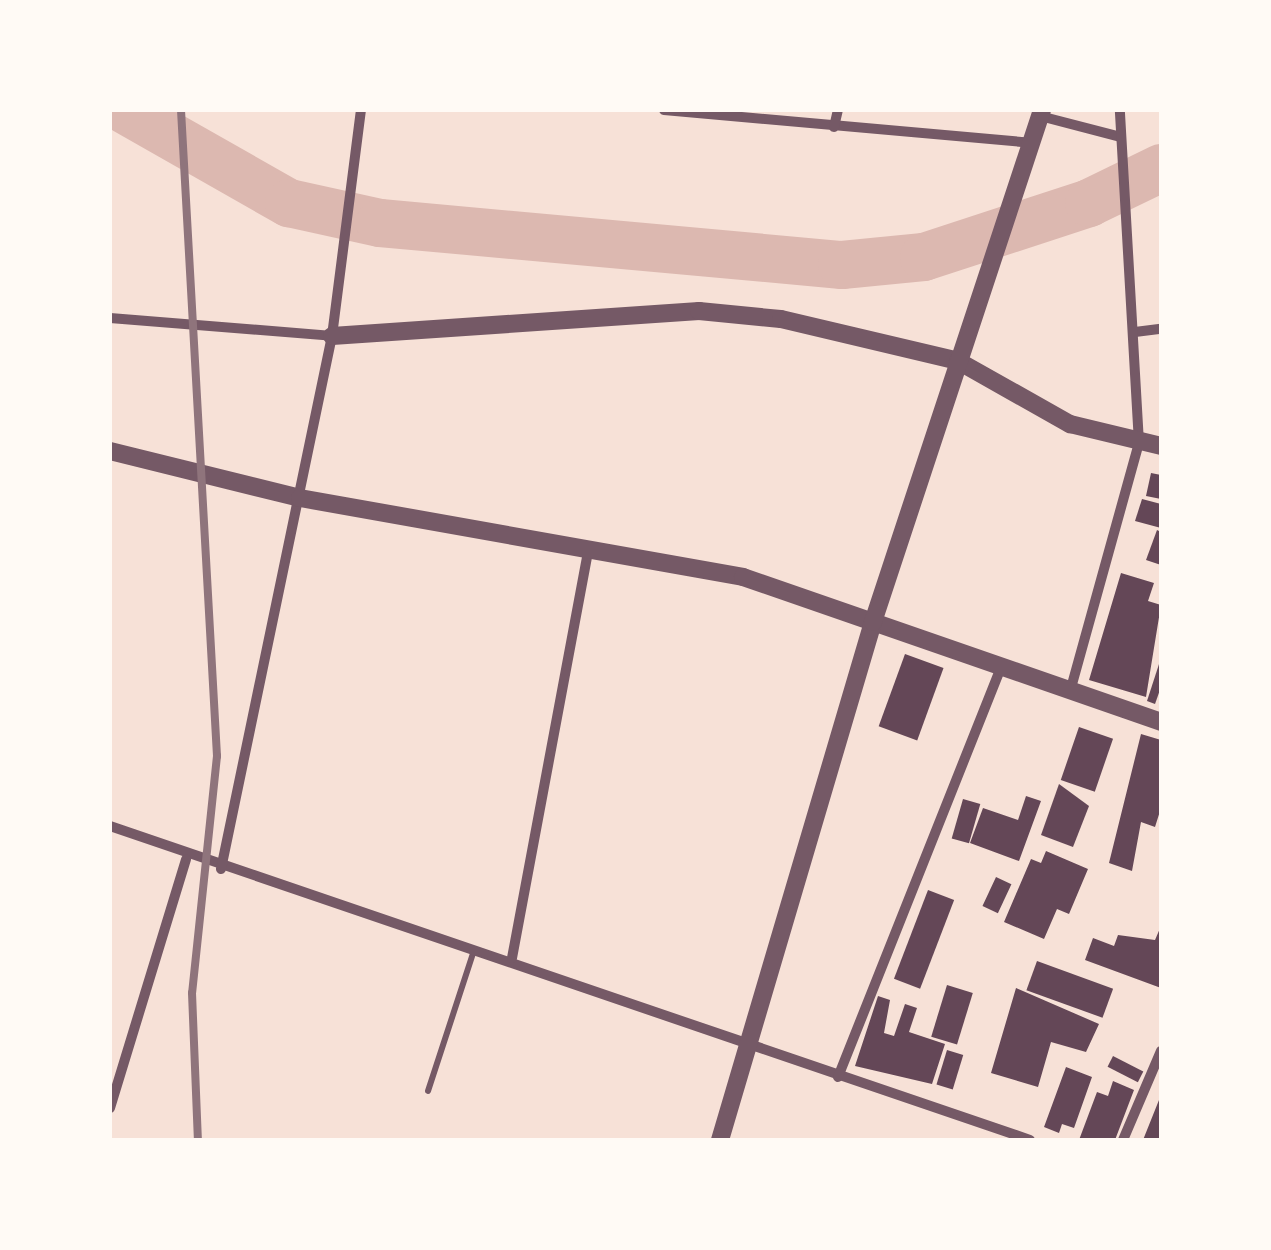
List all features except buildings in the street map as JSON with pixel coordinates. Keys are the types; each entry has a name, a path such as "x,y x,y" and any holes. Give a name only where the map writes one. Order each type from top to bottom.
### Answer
{"street":[{"path":"221,869 332,336 361,110"},
{"path":"664,110 1031,143"},
{"path":"834,127 838,110"},
{"path":"1071,688 1139,443 1135,332 1121,211 1120,110"},
{"path":"720,1140 873,622 1041,113 1118,136"},
{"path":"110,318 332,336 699,311 781,319 958,361 1070,424 1161,446"},
{"path":"1135,332 1161,330"},
{"path":"110,451 300,498 589,544 743,577 1161,722"},
{"path":"512,958 589,544"},
{"path":"838,1077 1002,665"},
{"path":"110,826 186,858 512,958 838,1077 1030,1140"},
{"path":"110,1108 186,858"},
{"path":"1123,1140 1161,1051"}],"lane":[{"path":"428,1091 474,948"}],"waterway":[{"path":"125,110 289,203 380,223 842,265 924,257 1089,203 1161,168"}],"railway":[{"path":"181,110 217,756 192,993 198,1140"}]}
